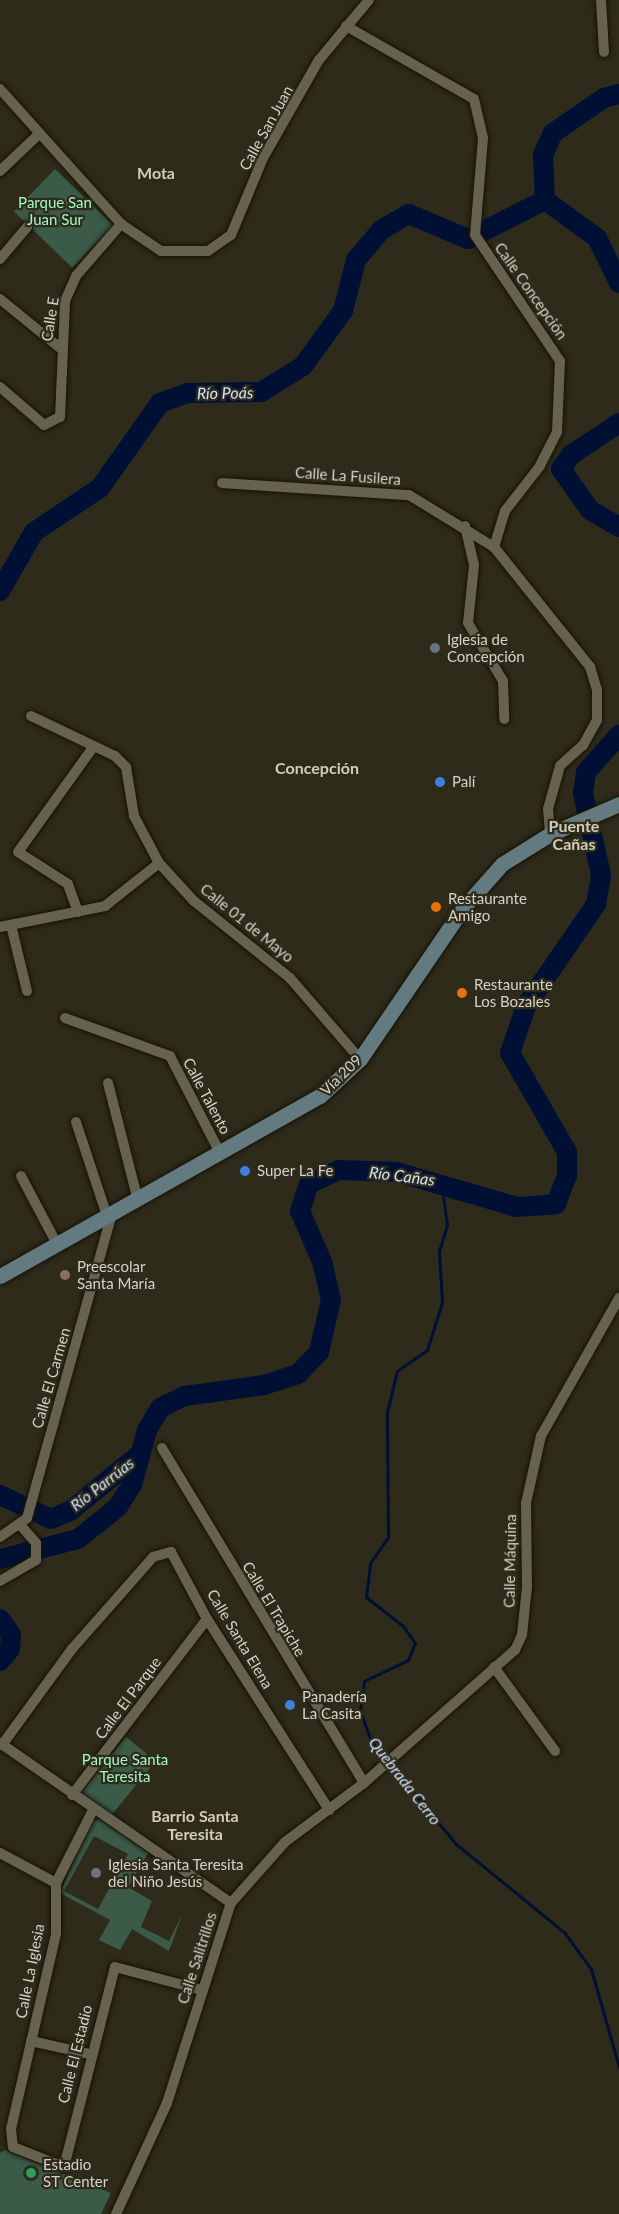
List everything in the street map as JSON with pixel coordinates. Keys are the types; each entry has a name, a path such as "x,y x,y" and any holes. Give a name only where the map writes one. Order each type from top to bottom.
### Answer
{"main road":[{"name":"Vía 209","path":"0,1276 320,1096 360,1059 463,908 502,864 550,834 619,804"}],"street":[{"name":"Calle San Juan","path":"0,89 37,136 121,224 161,251 185,254 222,245 231,236 263,158 319,60 369,0"},
{"path":"601,0 604,52"},
{"name":"Calle Concepción","path":"346,26 474,99 483,138 482,190 473,223 482,247 555,350 562,377 554,440 505,511 494,547"},
{"path":"0,171 37,136"},
{"name":"Calle E","path":"0,387 44,425 60,417 60,348 65,301 76,276 121,224"},
{"path":"0,259 27,227"},
{"path":"0,298 60,348"},
{"name":"Calle La Fusilera","path":"222,483 409,495 465,526 494,547"},
{"path":"465,526 474,565 468,623 503,681 504,719"},
{"path":"494,547 590,667 597,690 597,720 583,745 560,766 548,809 550,834"},
{"name":"Calle 01 de Mayo","path":"31,716 94,746 126,767 134,816 159,863 194,902 290,978 360,1059"},
{"path":"78,912 68,884 18,852 94,746"},
{"path":"27,991 5,926 105,906 159,863"},
{"name":"Calle Talento","path":"65,1018 170,1056 220,1153"},
{"path":"108,1083 137,1197"},
{"path":"76,1122 110,1214"},
{"path":"21,1176 57,1244"},
{"name":"Calle El Carmen","path":"24,1522 110,1214"},
{"name":"Calle Máquina","path":"383,1766 515,1650 522,1635 526,1503 542,1436 619,1298"},
{"name":"Calle El Trapiche","path":"162,1448 364,1783"},
{"path":"0,1538 24,1522 36,1543 36,1560 0,1581"},
{"name":"Calle Santa Elena","path":"1,1744 72,1649 157,1554 176,1554 207,1619 329,1810"},
{"name":"Calle El Parque","path":"72,1795 207,1619"},
{"path":"494,1667 555,1751"},
{"path":"1,1744 93,1810 231,1903"},
{"name":"Calle Salitrillos","path":"116,2214 167,2103 231,1903 285,1842 383,1766"},
{"name":"Calle La Iglesia","path":"11,2129 56,1934 56,1882 93,1810"},
{"path":"0,1853 56,1882"},
{"name":"Calle El Estadio","path":"11,2129 13,2147 64,2166 89,2054 115,1967 202,1990"},
{"path":"31,2041 89,2054"},
{"path":"0,2138 11,2129"}],"green space":[{"name":"Parque San Juan Sur","path":"55,169 113,225 72,268 14,211"},
{"name":"Parque Santa Teresita","path":"126,1737 156,1761 110,1817 81,1793"},
{"path":"100,1819 148,1853 128,1887 152,1901 141,1927 169,1941 182,1915 169,1951 132,1929 120,1950 99,1940 110,1920 60,1893 92,1821","holes":["94,1836 128,1854 98,1909 64,1891"]},
{"name":"Estadio ST Center","path":"5,2150 111,2193 101,2214 0,2214 0,2153"}],"waterway":[{"name":"Río Cañas","path":"545,200 543,155 553,133 604,98 619,94"},
{"name":"Río Cañas","path":"545,200 597,238 619,283"},
{"name":"Río Poás","path":"0,591 34,532 100,488 160,403 187,393 261,392 303,366 343,311 356,260 381,230 409,214 468,239 545,200"},
{"name":"Río Cañas","path":"619,423 571,455 561,469 590,510 619,527"},
{"name":"Río Cañas","path":"0,1559 78,1539 118,1507 132,1485 147,1430 160,1408 185,1396 264,1385 298,1374 319,1352 331,1300 323,1264 300,1211 309,1184 339,1170 397,1172 517,1207 556,1204 567,1176 567,1152 510,1053 526,1006 596,904 601,875 583,793 586,772 619,735"},
{"name":"Quebrada Cerro","path":"386,1759 371,1741 360,1710 364,1681 408,1660 415,1643 403,1626 366,1597 370,1563 388,1537 387,1412 397,1371 427,1350 442,1302 439,1251 447,1225 441,1181"},
{"name":"Río Parrúas","path":"0,1495 51,1519 70,1511 139,1455"},
{"name":"Río Cañas","path":"0,1619 11,1635 10,1649 0,1661"},
{"name":"Quebrada Cerro","path":"390,1764 456,1844 564,1932 591,1969 619,2067"}],"place":[{"name":"Iglesia de Concepción","path":"435,648"},
{"name":"Palí","path":"440,782"},
{"name":"Restaurante Amigo","path":"436,907"},
{"name":"Restaurante Los Bozales","path":"462,993"},
{"name":"Super La Fe","path":"245,1171"},
{"name":"Preescolar Santa María","path":"65,1275"},
{"name":"Panadería La Casita","path":"290,1705"},
{"name":"Iglesia Santa Teresita del Niño Jesús","path":"96,1873"},
{"name":"Estadio ST Center","path":"31,2173"}],"district":[{"name":"Mota","path":"156,173"},
{"name":"Concepción","path":"317,768"},
{"name":"Puente Cañas","path":"574,835"},
{"name":"Barrio Santa Teresita","path":"195,1825"}]}
